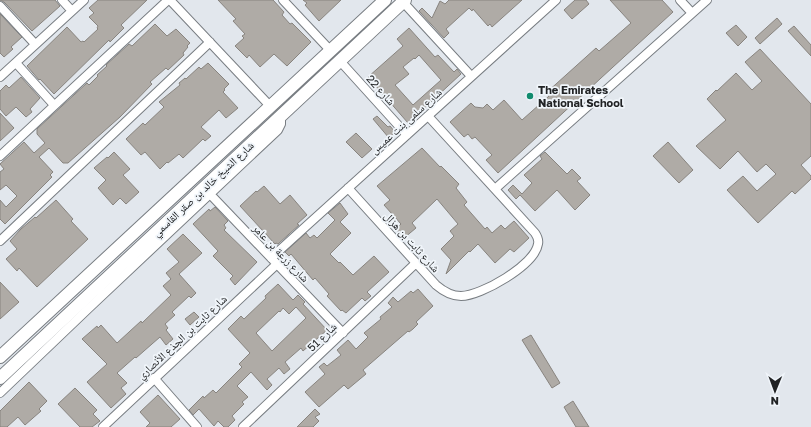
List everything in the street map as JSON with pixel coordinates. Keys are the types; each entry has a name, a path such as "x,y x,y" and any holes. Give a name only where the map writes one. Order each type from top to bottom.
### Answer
{"main road":[{"name":"شارع الشيخ خالد بن صقر القاسمي","path":"0,357 385,0"},
{"name":"شارع الشيخ خالد بن صقر القاسمي","path":"0,378 207,191 281,115 404,1"}],"street":[{"path":"62,0 72,11"},
{"path":"0,77 84,0"},
{"path":"0,156 169,0 270,106"},
{"path":"283,0 330,50"},
{"name":"شارع سلمى بنت عميس","path":"271,258 556,0"},
{"path":"680,0 692,13"},
{"path":"428,116 495,189 707,0"},
{"path":"404,1 472,76"},
{"path":"0,6 35,44"},
{"path":"0,240 210,42"},
{"name":"شارع 22","path":"340,61 407,135"},
{"path":"16,63 54,105"},
{"name":"شارع ثابت بن هزال","path":"348,188 443,291 460,296 469,295 494,285 516,271 534,252 539,243 538,237 535,233 495,189"},
{"path":"0,393 89,308 207,191"},
{"name":"شارع زرعة بن عامر","path":"207,191 343,333"},
{"name":"شارع 51","path":"244,427 416,263"},
{"name":"شارع ثابت بن الجذع الأنصاري","path":"103,427 277,264"},
{"path":"154,378 197,427"}],"building":[{"path":"0,0 55,0 60,6 32,31 4,2"},
{"path":"98,0 147,0 121,25 124,28 110,42 109,40 54,94 27,66 67,27 81,42 84,42 98,29 98,26 89,17 94,13 89,8"},
{"path":"218,0 273,0 284,12 282,15 290,24 292,23 311,42 287,66 274,54 260,67 249,55 247,58 235,46 244,38 242,36 245,34 233,21 236,19"},
{"path":"303,0 341,0 319,21 305,5 307,3"},
{"path":"449,0 522,0 492,27 490,24 488,26 473,9 472,11 469,8 446,29 449,33 444,38 419,11 422,8 432,18 440,1 445,4"},
{"path":"575,0 586,0 589,4 572,19 564,10"},
{"path":"610,0 662,0 673,12 498,173 486,160 492,155 475,137 472,139 468,134 464,137 450,122 471,103 475,107 483,108 487,104 493,110 504,100 522,120 549,96 546,93 596,48 599,51 631,23"},
{"path":"0,14 22,37 11,47 13,49 4,57 0,53"},
{"path":"777,18 782,24 760,44 755,38"},
{"path":"155,24 167,36 176,29 190,43 183,53 184,55 168,70 166,68 150,82 152,84 120,117 68,163 63,163 49,148 39,157 53,172 50,175 52,177 5,224 0,219 0,200 6,207 17,196 6,185 0,190 0,172 4,169 0,164 24,142 34,153 45,143 37,134 37,129 87,83 89,85 107,66 106,65 129,44 132,46"},
{"path":"736,25 747,37 738,46 726,33"},
{"path":"794,26 811,45 811,56 788,31"},
{"path":"409,28 435,57 438,55 454,72 457,69 461,74 408,123 368,77 403,46 397,39","holes":["419,55 441,80 413,105 395,85 409,74 403,67"]},
{"path":"760,49 811,104 811,156 801,165 811,176 811,179 795,194 792,191 758,223 727,190 743,176 757,191 776,174 766,164 757,172 738,151 720,169 696,146 726,120 707,99 716,90 717,91 736,73 752,90 762,81 745,62"},
{"path":"208,63 229,84 223,92 238,108 226,118 219,110 201,127 211,136 205,141 203,139 183,158 179,154 160,169 145,152 141,155 126,139 143,123 145,125 164,107 159,102 180,85 179,83 185,78 186,79 199,67 201,69"},
{"path":"21,77 40,98 30,109 32,112 26,117 16,107 6,116 0,109 0,91 6,85 9,88"},
{"path":"0,113 14,128 0,141"},
{"path":"377,116 395,132 389,138 373,119"},
{"path":"356,133 372,149 362,158 346,142"},
{"path":"668,142 693,170 679,183 653,156"},
{"path":"422,148 459,184 456,188 467,202 464,205 485,229 487,227 492,233 501,225 505,229 514,221 529,238 514,252 510,249 495,263 478,244 446,274 451,260 441,249 454,236 450,231 458,224 437,199 412,223 416,228 404,238 396,229 401,224 384,205 390,200 377,186"},
{"path":"114,152 130,169 123,175 139,192 126,204 120,198 113,205 98,188 106,180 94,168"},
{"path":"545,152 567,174 572,169 581,178 577,181 590,195 575,210 557,190 535,211 520,195 516,199 508,190 513,185 522,194 532,183 524,175 542,159 540,156"},
{"path":"264,186 280,204 290,195 307,215 297,224 299,225 278,244 275,244 240,206 256,191 257,192"},
{"path":"56,200 73,219 71,221 88,239 37,287 19,268 17,271 6,259 17,249 10,241 21,229"},
{"path":"340,203 348,214 340,222 351,233 330,254 353,275 374,256 389,272 367,292 371,296 365,301 362,298 346,313 342,310 341,311 327,296 329,294 315,278 313,280 291,254 289,256 285,252 306,233 310,238 314,235 317,238 335,220 328,213"},
{"path":"215,207 228,221 224,225 226,228 224,230 257,262 235,285 230,279 233,276 213,256 218,251 193,224 209,209 210,211"},
{"path":"183,234 202,253 179,274 196,293 191,298 189,296 172,312 175,315 165,324 168,328 166,330 173,339 166,345 160,337 117,373 127,383 121,388 126,394 111,408 87,382 107,364 82,339 97,326 98,328 101,325 117,343 141,321 142,323 171,295 163,286 171,279 166,273 179,262 167,249"},
{"path":"0,282 19,302 0,319"},
{"path":"278,284 293,300 298,295 305,302 303,304 327,330 303,351 301,348 285,362 290,369 284,374 279,368 267,379 272,385 267,390 251,372 237,386 248,397 242,402 244,404 232,416 235,420 228,427 224,427 218,421 214,426 199,409 193,415 189,410 203,396 204,398 213,390 216,393 242,367 239,364 250,353 228,329 241,316 244,319 266,298 265,296","holes":["296,307 306,318 272,351 256,333 283,308 289,314"]},
{"path":"418,289 433,306 416,322 418,324 363,370 366,374 348,389 344,385 319,407 305,392 325,374 319,367 324,363 327,366 341,355 337,350 348,340 356,349 368,337 364,333 381,319 380,317 392,307 388,303 393,297 398,302 411,291 413,293"},
{"path":"194,312 199,317 190,325 185,319"},
{"path":"531,335 560,383 552,388 522,340"},
{"path":"29,382 47,401 39,409 41,411 25,425 18,417 7,427 0,427 0,411"},
{"path":"75,388 97,410 93,414 100,421 92,427 80,427 58,404"},
{"path":"158,395 180,419 171,427 146,427 150,423 140,412"},
{"path":"573,401 589,427 576,427 564,407"},
{"path":"315,409 320,414 315,417 319,421 313,427 297,427"}],"place":[{"name":"The Emirates National School","path":"530,96"}]}
